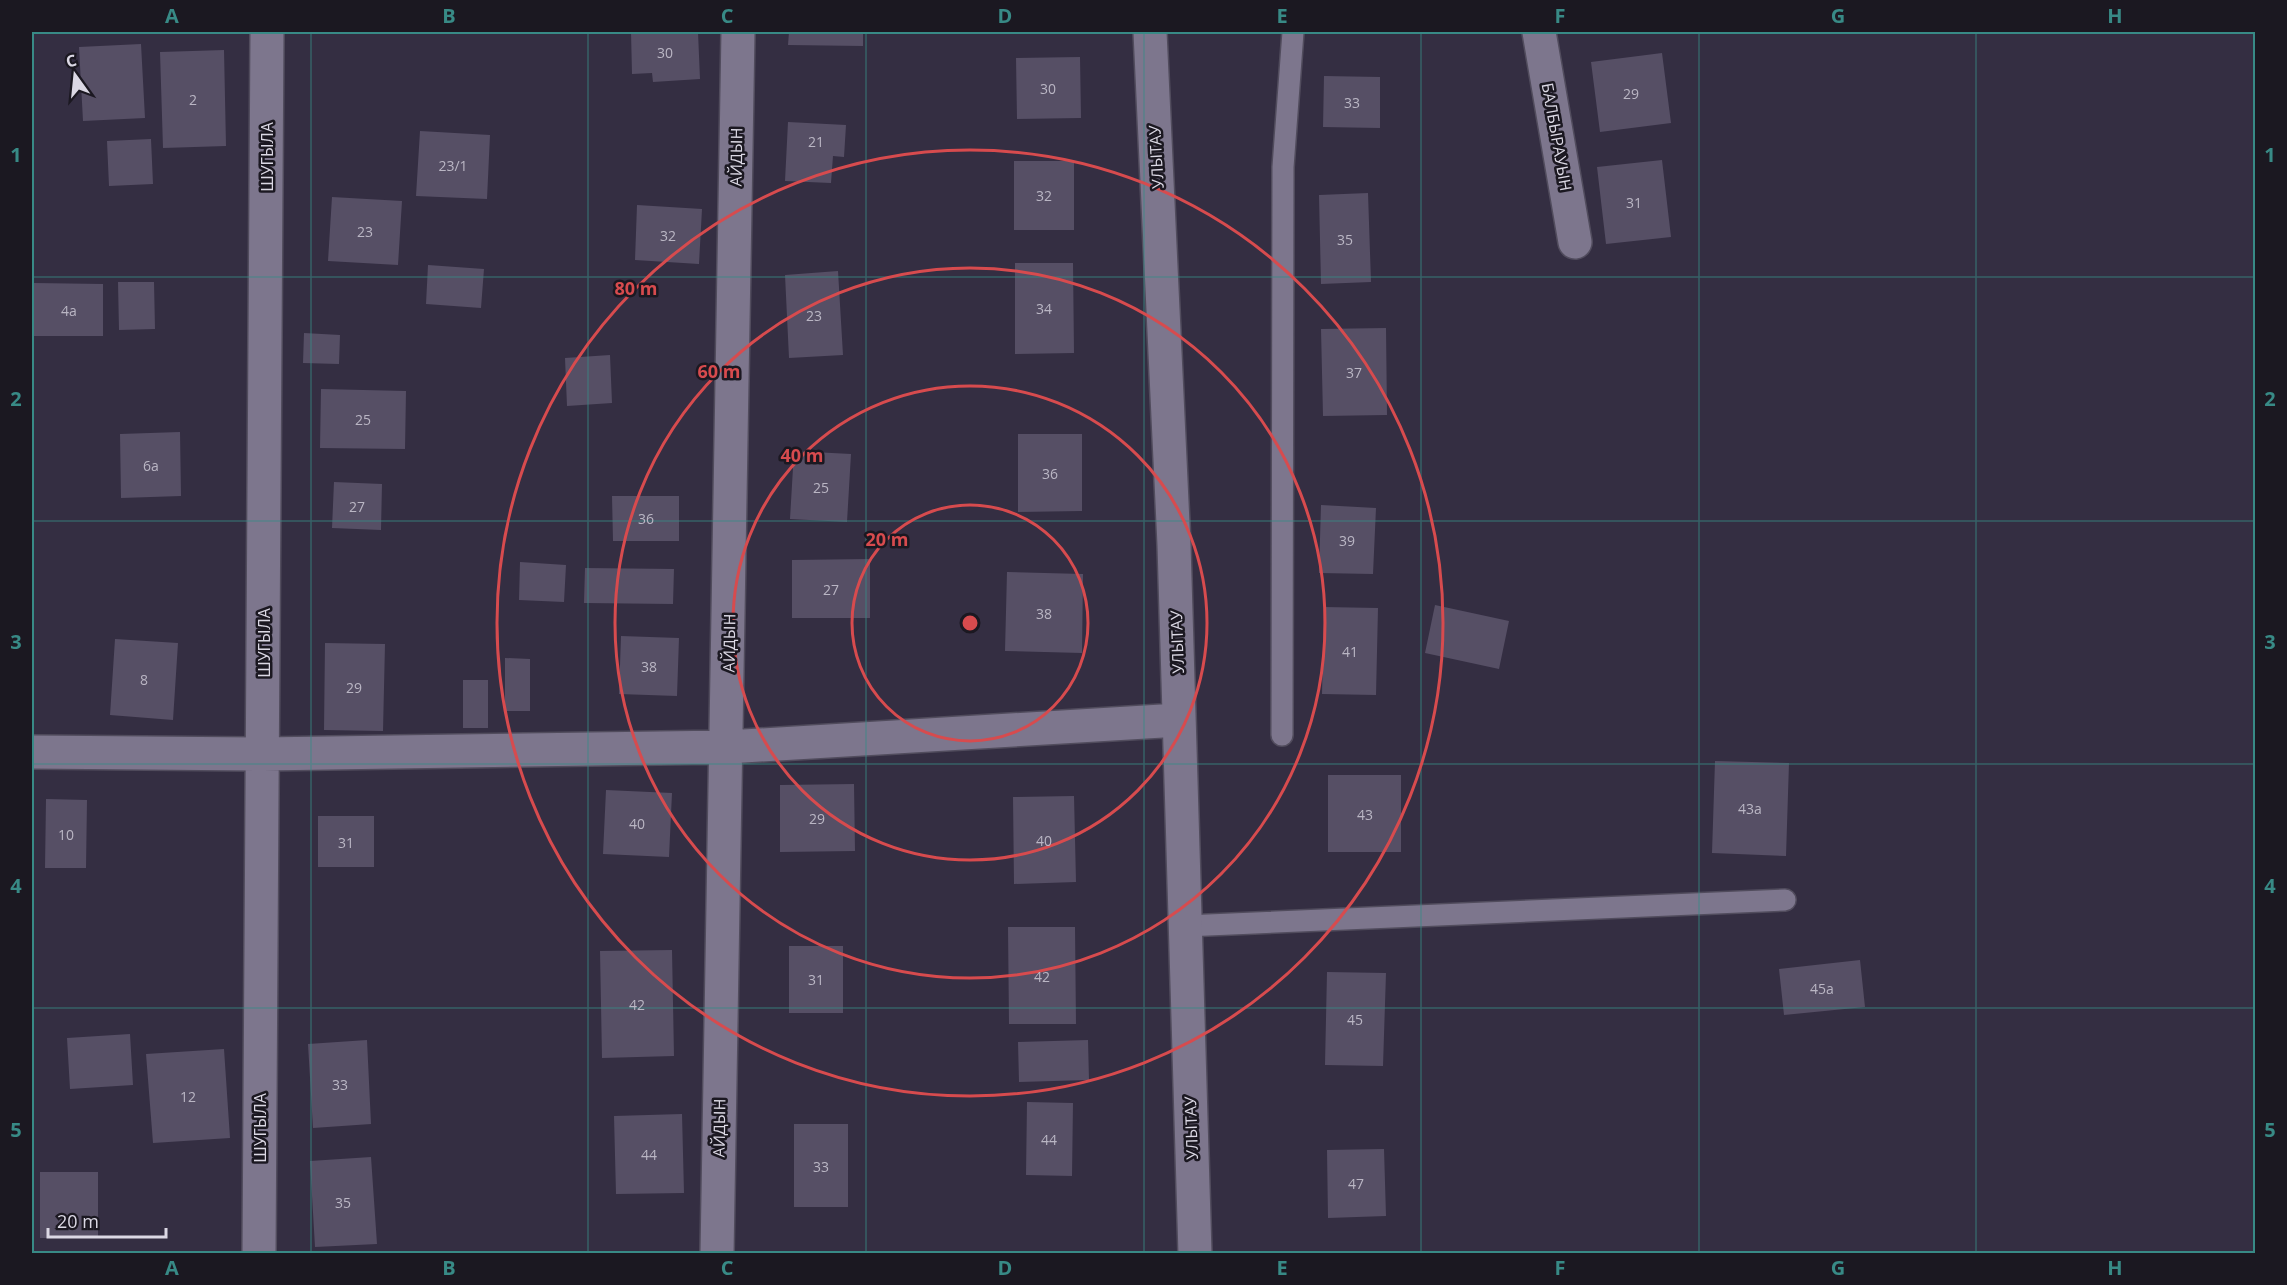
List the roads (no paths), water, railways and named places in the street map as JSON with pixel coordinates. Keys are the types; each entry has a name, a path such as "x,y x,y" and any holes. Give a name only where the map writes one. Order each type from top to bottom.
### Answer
{"street":[{"name":"ШУГЫЛА","path":"259,1254 267,32"},
{"name":"АЙДЫН","path":"717,1254 738,32"},
{"name":"УЛЫТАУ","path":"1150,32 1174,545 1195,1254"},
{"name":"БАЛБЫРАУЫН","path":"1539,32 1575,242"},
{"path":"32,752 263,754 727,747 1179,720"}],"lane":[{"path":"1282,735 1283,167 1293,32"},
{"path":"1185,926 1785,900"}]}
